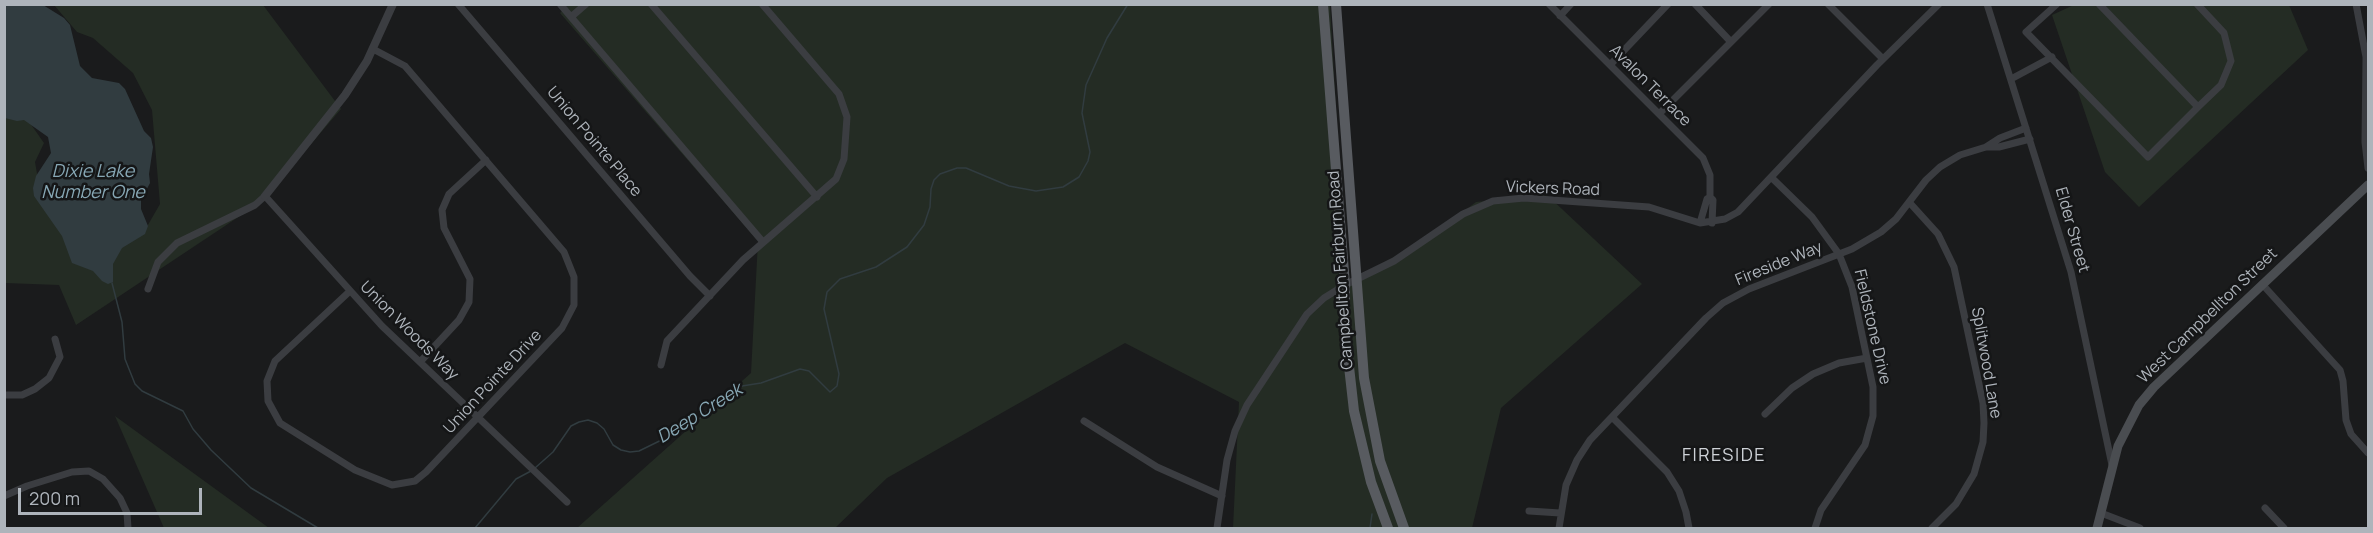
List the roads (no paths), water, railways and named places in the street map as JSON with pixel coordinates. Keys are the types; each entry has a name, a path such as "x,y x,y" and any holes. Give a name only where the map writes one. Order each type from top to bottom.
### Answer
{"main road":[{"name":"Campbellton Fairburn Road","path":"1323,4 1345,285 1345,331 1358,432 1371,482 1388,528"},
{"name":"Campbellton Fairburn Road","path":"1336,4 1362,357 1370,420 1386,480 1404,528"},
{"name":"West Campbellton Street","path":"2097,528 2112,467 2127,425 2154,387 2368,185"}],"street":[{"path":"148,289 158,262 177,243 255,205 265,196 345,95 373,49 393,4"},
{"name":"Union Pointe Place","path":"458,4 710,296"},
{"path":"560,4 763,242"},
{"path":"571,17 586,4"},
{"path":"651,4 817,197"},
{"path":"661,365 667,341 763,242 836,179 844,159 847,117 839,94 762,4"},
{"name":"Avalon Terrace","path":"1549,4 1703,158 1710,175 1710,196 1713,200 1712,223"},
{"path":"1560,16 1571,4"},
{"path":"1610,65 1668,4"},
{"path":"1695,4 1731,42"},
{"path":"1659,114 1769,4"},
{"path":"1828,4 1883,59"},
{"name":"Vickers Road","path":"1217,528 1235,431 1247,405 1314,306 1345,285 1411,251 1463,214 1500,200 1525,198 1649,207 1700,223 1712,223 1725,219 1738,212 1772,178 1883,59 1939,4"},
{"name":"Elder Street","path":"1987,4 2071,273 2112,467"},
{"path":"2057,4 2026,32 2148,157 2221,85 2231,61 2224,33 2197,4"},
{"path":"2099,4 2198,107"},
{"path":"2356,4 2367,56 2365,142 2368,168"},
{"name":"Union Pointe Drive","path":"350,291 275,361 267,381 268,401 280,423 355,470 392,485 415,481 426,472 562,328 574,305 573,278 564,252 405,66 373,49"},
{"path":"2011,79 2052,57"},
{"name":"Fireside Way","path":"1559,528 1566,486 1577,460 1590,440 1723,303 1749,289 1839,254 1881,231 1896,219 1926,180 1940,167 1960,155 1986,147 2000,138 2026,128"},
{"name":"Fireside Way","path":"1986,147 1999,147 2030,139"},
{"path":"420,362 459,320 469,302 470,279 444,228 442,210 449,194 486,160"},
{"name":"Fieldstone Drive","path":"1772,178 1812,217 1839,254 1852,287 1874,399 1870,433 1859,456 1821,510 1815,528"},
{"name":"Union Woods Way","path":"265,196 382,326 567,502"},
{"name":"Avalon Terrace","path":"1700,223 1710,196"},
{"name":"Splitwood Lane","path":"1909,202 1938,234 1954,267 1983,403 1983,442 1974,474 1956,504 1932,528"},
{"path":"2262,284 2340,370 2346,420 2351,434 2368,453"},
{"path":"4,396 22,394 35,389 49,378 60,357 55,339"},
{"path":"1765,414 1792,388 1813,374 1839,363 1867,358"},
{"path":"1612,417 1667,472 1679,490 1689,528"},
{"path":"1084,421 1157,467 1222,496"},
{"path":"4,496 72,472 89,471 103,479 120,498 127,513 128,528"},
{"path":"2265,508 2284,528"},
{"path":"1529,511 1560,513"},
{"path":"2101,513 2140,528"}],"water":[{"name":"Dixie Lake Number One","path":"5,4 43,5 64,18 70,25 80,66 92,78 119,83 125,89 144,131 151,138 153,147 150,183 141,200 141,209 148,226 145,234 122,248 113,264 113,282 108,284 93,271 72,263 62,236 34,196 36,176 51,153 48,137 24,120 5,118"}],"waterway":[{"name":"Deep Creek","path":"535,468 553,452 571,426 579,422 588,420 597,423 604,429 613,445 621,450 639,451 684,429 699,419 726,394 742,386 761,383 800,369 809,371 830,392 837,386 839,374 824,309 827,292 840,279 876,267 907,247 924,225 930,207 931,189 934,180 940,174 957,168 966,168 1009,186 1036,191 1063,187 1079,177 1090,152 1082,113 1086,85 1107,38 1128,4"},
{"path":"112,283 122,322 125,359 135,384 142,391 183,411 193,429 211,450 251,488 318,528"},
{"name":"Deep Creek","path":"475,528 516,479 531,471"},
{"path":"1370,528 1372,514"}],"district":[{"name":"FIRESIDE","path":"1724,456"}]}
